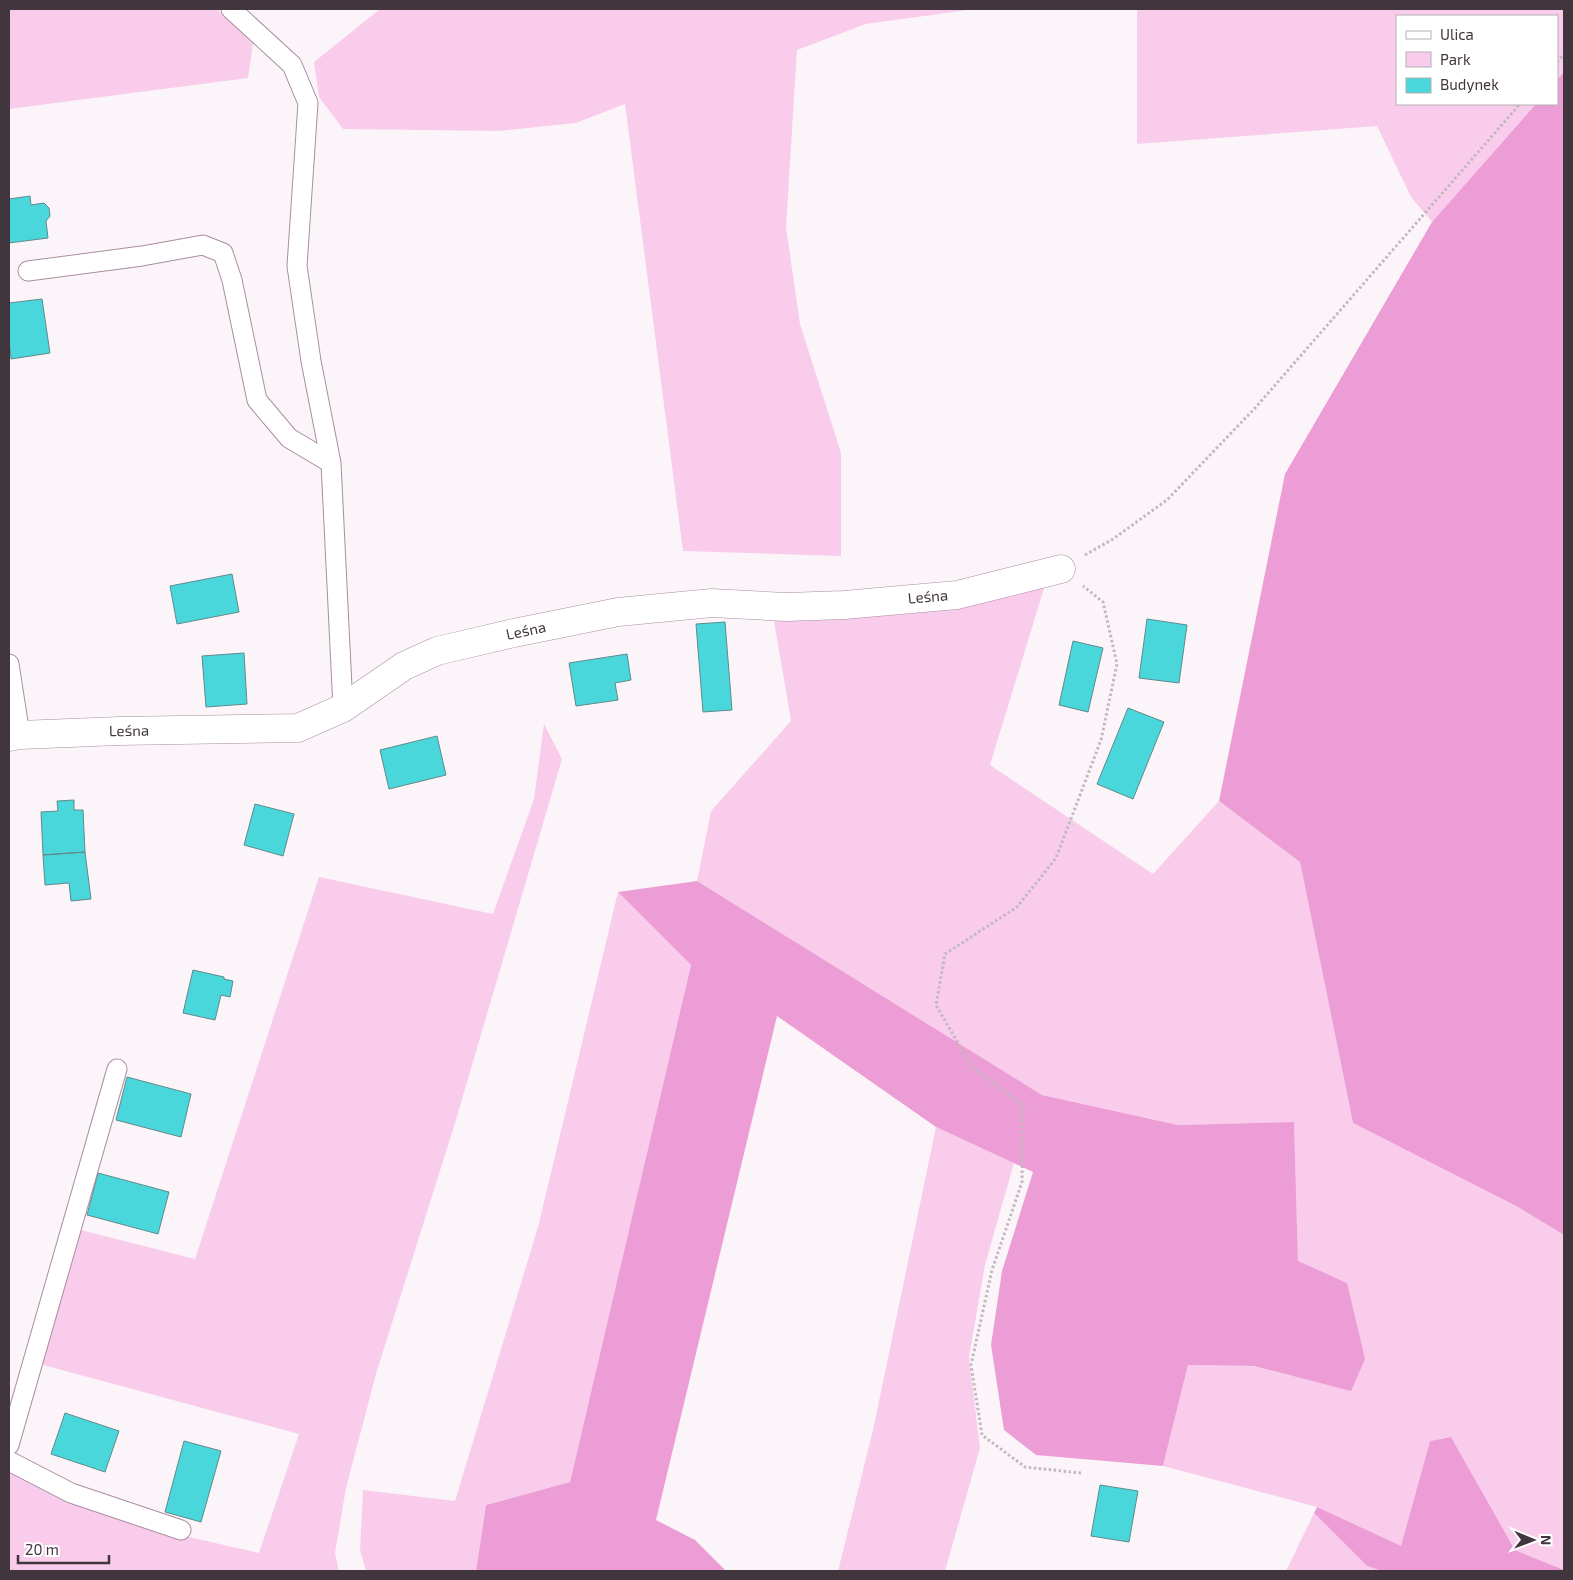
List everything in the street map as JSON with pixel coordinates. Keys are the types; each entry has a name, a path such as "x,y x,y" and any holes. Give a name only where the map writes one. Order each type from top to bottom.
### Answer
{"street":[{"name":"Leśna","path":"14,736 119,730 298,728 344,708 404,666 437,651 514,633 618,612 712,603 786,607 957,595 1061,569"}],"lane":[{"path":"230,9 292,65 308,103 297,266 310,361 330,463 344,708"},
{"path":"28,271 142,256 203,245 223,252 232,280 257,400 289,438 330,463"},
{"path":"9,664 14,736"},
{"path":"9,1445 118,1069"},
{"path":"9,1462 71,1493 181,1530"}],"path":[{"path":"1081,1473 1025,1468 982,1435 971,1365 992,1270 1022,1182 1023,1105 972,1067 936,1005 945,954 1017,907 1056,858 1101,740 1117,664 1105,610 1103,602 1061,569 1113,539 1167,500 1256,407 1519,105"}],"green space":[{"path":"9,9 217,9 253,44 248,78 9,109"},
{"path":"380,9 975,9 866,24 797,50 786,227 800,324 841,453 841,556 683,551 625,104 576,123 499,131 343,129 319,97 314,62"},
{"path":"1137,9 1564,9 1564,72 1558,79 1558,15 1396,15 1396,105 1535,105 1432,222 1411,197 1377,126 1137,144"},
{"path":"1045,585 990,765 1153,874 1219,801 1300,862 1353,1123 1518,1207 1564,1235 1564,1570 1515,1550 1451,1437 1430,1441 1401,1547 1317,1507 1163,1466 1188,1365 1254,1366 1351,1390 1347,1283 1298,1262 1294,1122 1178,1125 1042,1095 697,881 711,811 791,721 773,615"},
{"path":"544,724 562,759 455,1123 376,1374 346,1488 335,1553 339,1571 9,1571 9,1472 132,1524 259,1553 299,1434 36,1363 77,1229 195,1259 319,877 493,914 534,799"},
{"path":"618,892 691,965 570,1482 486,1505 476,1571 366,1571 360,1550 363,1490 455,1501 538,1227"},
{"path":"936,1127 1014,1163 985,1265 969,1357 980,1448 945,1571 838,1571 873,1430"},
{"path":"1314,1513 1367,1566 1382,1571 1286,1571"}],"shaded area":[{"path":"1564,72 1564,1235 1518,1207 1353,1123 1300,862 1219,801 1285,474 1432,222 1535,105 1558,105 1558,79"},
{"path":"697,881 1042,1095 1178,1125 1294,1122 1298,1261 1347,1283 1365,1359 1351,1391 1254,1366 1188,1365 1163,1466 1036,1455 1004,1430 991,1345 1002,1271 1033,1172 936,1127 777,1016 656,1520 695,1540 726,1571 476,1571 486,1505 570,1482 691,965 618,892"},
{"path":"1451,1437 1515,1550 1564,1571 1382,1571 1367,1566 1314,1513 1317,1507 1401,1546 1430,1441"}],"building":[{"path":"30,196 31,205 44,203 49,208 50,216 46,221 48,238 9,243 9,199"},
{"path":"42,299 50,353 11,359 9,303"},
{"path":"232,574 239,612 177,624 170,586"},
{"path":"1147,619 1187,625 1179,683 1139,678"},
{"path":"725,622 732,710 703,712 696,624"},
{"path":"1073,641 1103,648 1088,712 1059,705"},
{"path":"244,653 247,704 206,707 202,656"},
{"path":"627,654 631,680 615,683 618,700 576,706 569,663"},
{"path":"1128,708 1164,722 1133,799 1097,784"},
{"path":"437,736 446,775 389,789 380,750"},
{"path":"74,800 74,810 83,810 85,852 43,855 41,812 58,811 57,801"},
{"path":"255,804 294,814 283,856 244,845"},
{"path":"85,852 91,899 71,901 69,883 45,885 43,855"},
{"path":"193,970 233,981 230,997 221,995 215,1020 183,1013"},
{"path":"127,1077 191,1094 181,1137 116,1120"},
{"path":"98,1173 169,1192 158,1234 87,1215"},
{"path":"65,1413 119,1431 105,1472 51,1454"},
{"path":"184,1441 221,1451 201,1522 165,1512"},
{"path":"1100,1485 1138,1491 1129,1542 1091,1536"}]}
